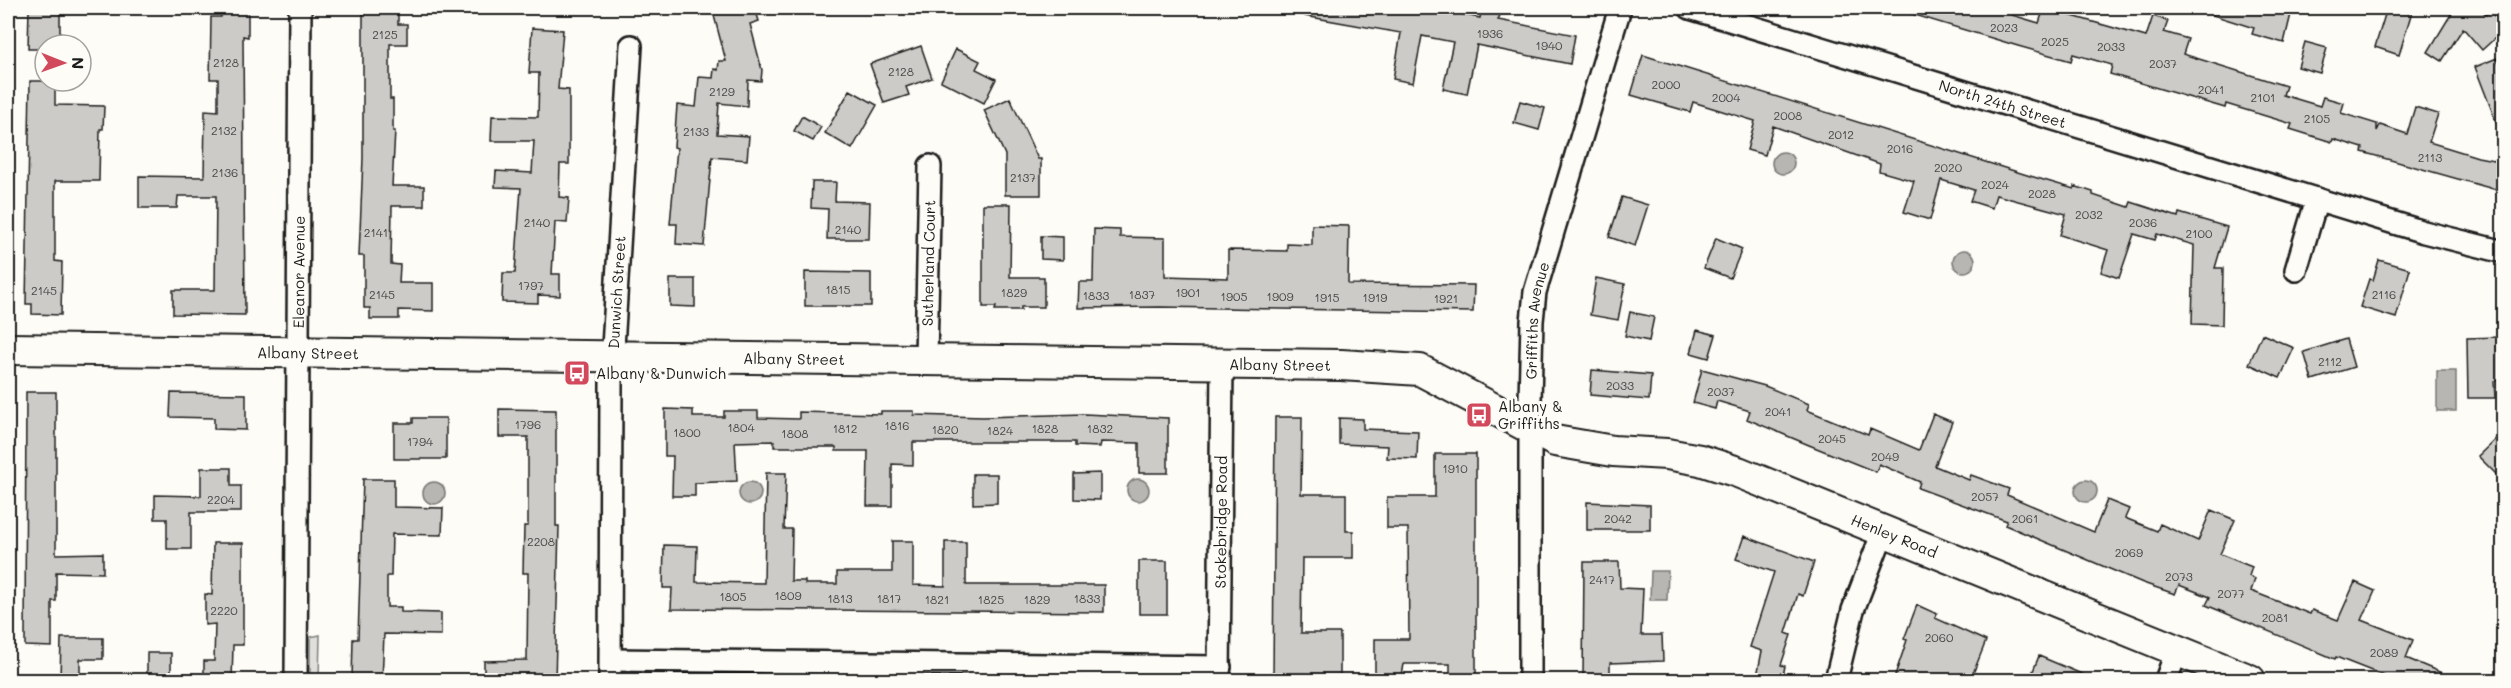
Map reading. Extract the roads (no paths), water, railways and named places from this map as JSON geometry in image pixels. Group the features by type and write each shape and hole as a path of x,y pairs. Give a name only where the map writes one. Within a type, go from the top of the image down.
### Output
{"street":[{"name":"Eleanor Avenue","path":"296,681 300,8"},
{"name":"Griffiths Avenue","path":"1530,681 1530,427 1532,321 1535,292 1620,8"},
{"name":"North 24th Street","path":"1690,8 2424,232 2504,252"},
{"name":"Dunwich Street","path":"610,670 612,356 631,46"},
{"name":"Sutherland Court","path":"926,359 930,166"},
{"path":"2296,270 2317,199"},
{"name":"Albany Street","path":"8,349 1386,365 1420,370 1530,427"},
{"name":"Stokebridge Road","path":"1219,674 1222,363"},
{"name":"Henley Road","path":"1530,427 1565,443 1700,460 1738,472 2250,681"},
{"path":"1836,681 1854,610 1883,532"},
{"path":"2166,681 2177,650"},
{"path":"610,670 1219,674"}],"place":[{"name":"Albany & Dunwich","path":"577,373"},
{"name":"Albany & Griffiths","path":"1479,415"}]}
